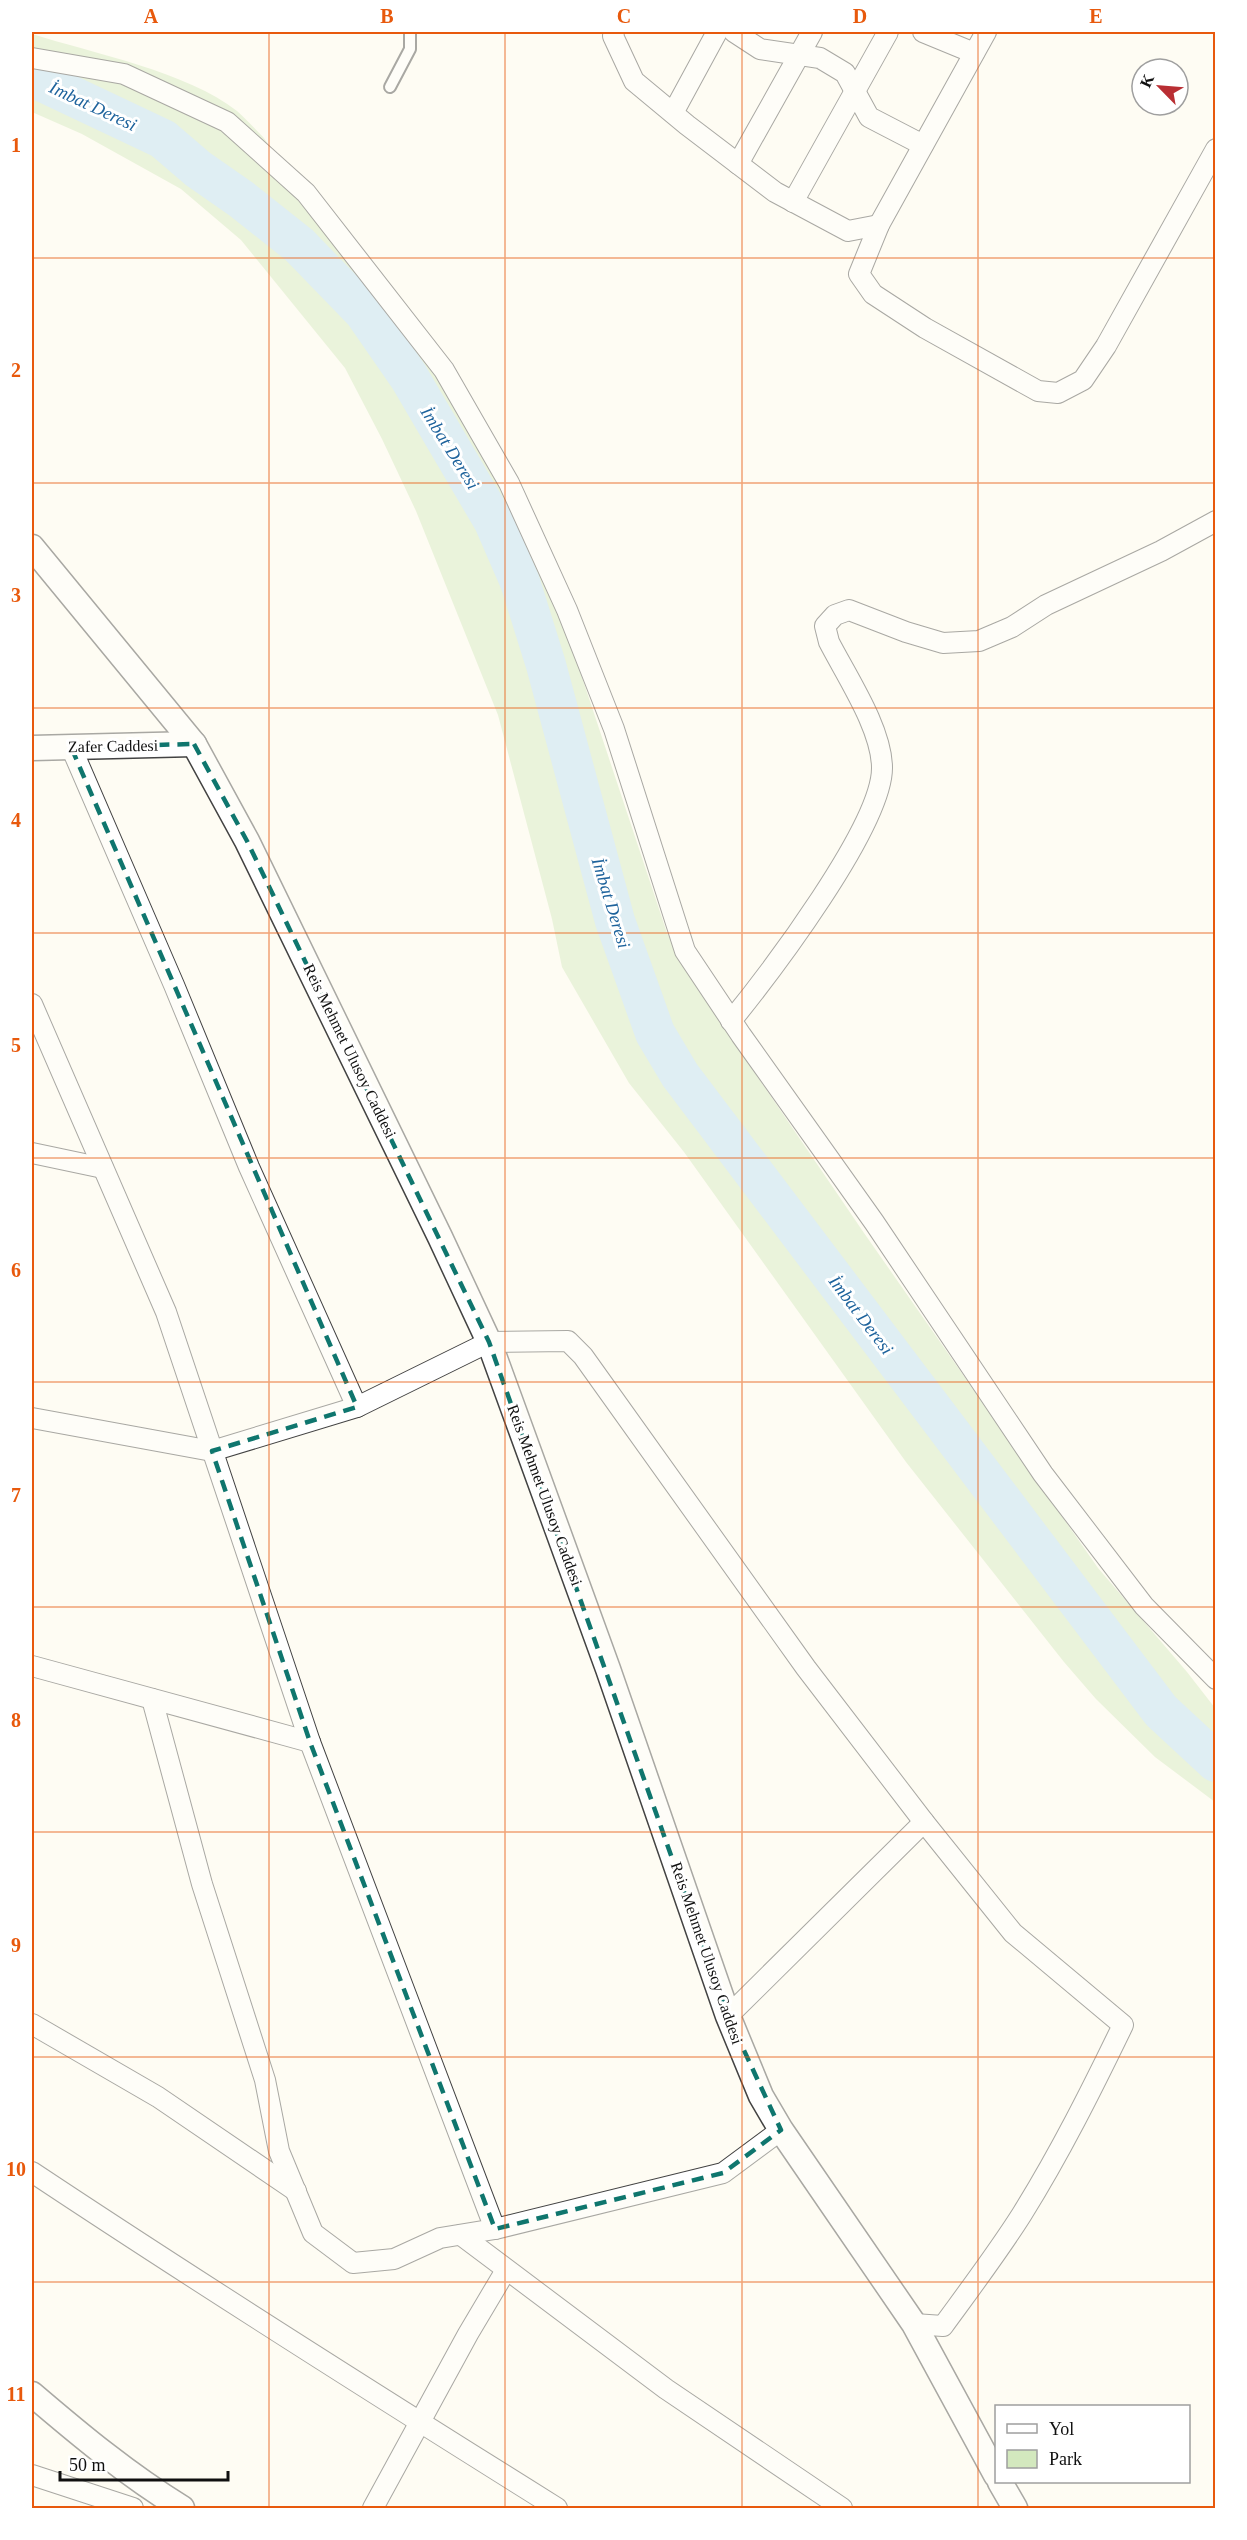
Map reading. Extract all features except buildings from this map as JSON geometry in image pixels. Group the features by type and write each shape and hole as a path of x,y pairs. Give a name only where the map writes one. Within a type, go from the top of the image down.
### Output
{"street":[{"path":"614,32 613,36 634,81 775,192 848,231 879,225"},
{"path":"672,113 717,32"},
{"path":"734,32 760,49 820,58 845,74 869,117 923,145"},
{"path":"738,164 812,32"},
{"path":"793,202 888,32"},
{"path":"923,32 974,53"},
{"path":"986,32 879,225 859,274 873,294 925,328 1038,391 1059,393 1083,380 1106,346 1215,149"},
{"path":"32,58 124,74 226,122 306,193 444,370 509,483 567,610 614,729 686,951 731,1021 874,1222 1043,1474 1144,1606 1215,1679"},
{"path":"731,1021 794,936 853,848 877,796 882,768 878,738 830,642 825,626 834,615 849,610 906,632 943,643 979,641 1012,627 1046,604 1161,551 1215,521"},
{"name":"Reis Mehmet Ulusoy Caddesi","path":"32,547 194,744 247,841 489,1342 608,1669 728,2016 761,2096 781,2130 914,2324 995,2473"},
{"name":"Zafer Caddesi","path":"32,748 194,744"},
{"path":"71,747 249,1167 357,1407"},
{"path":"32,1004 166,1312 310,1742 495,2229"},
{"path":"32,1153 103,1168"},
{"path":"32,1418 212,1451 357,1407 489,1342 568,1341 583,1356 806,1668 924,1822 1013,1933 1123,2025 1082,2109 1022,2214 975,2282 943,2326 914,2324"},
{"path":"32,1666 310,1742"},
{"path":"152,1699 202,1884 265,2080 279,2151 313,2233 353,2263 394,2259 440,2238 495,2229 723,2173 781,2130"},
{"path":"728,2016 924,1822"},
{"path":"32,2024 158,2097 296,2191"},
{"path":"32,2172 343,2375 557,2508"},
{"path":"461,2235 666,2389 842,2508"},
{"path":"373,2508 468,2334 506,2270"},
{"path":"32,2394 95,2447 149,2488 182,2508"},
{"path":"32,2475 133,2508"},
{"path":"1001,2483 1015,2508"}],"lane":[{"path":"390,87 410,49 410,32"}],"highlighted area":[{"path":"194,744 247,841 489,1342 728,2016 781,2130 723,2173 495,2229 310,1742 212,1451 357,1407 71,747"}],"green space":[{"path":"32,34 139,65 193,85 217,97 237,111 263,137 430,367 503,488 553,590 667,933 691,979 864,1233 1098,1568 1215,1708 1215,1802 1155,1757 1096,1699 1064,1662 906,1462 684,1152 629,1083 562,967 552,919 498,715 416,511 345,368 241,240 181,189 82,134 32,112"}],"waterway":[{"name":"İmbat Deresi","path":"32,77 163,139 198,169 241,199 299,245 364,312 409,377 494,522 520,582 546,665 615,921 655,1033 680,1075 1161,1711 1216,1762"}]}
